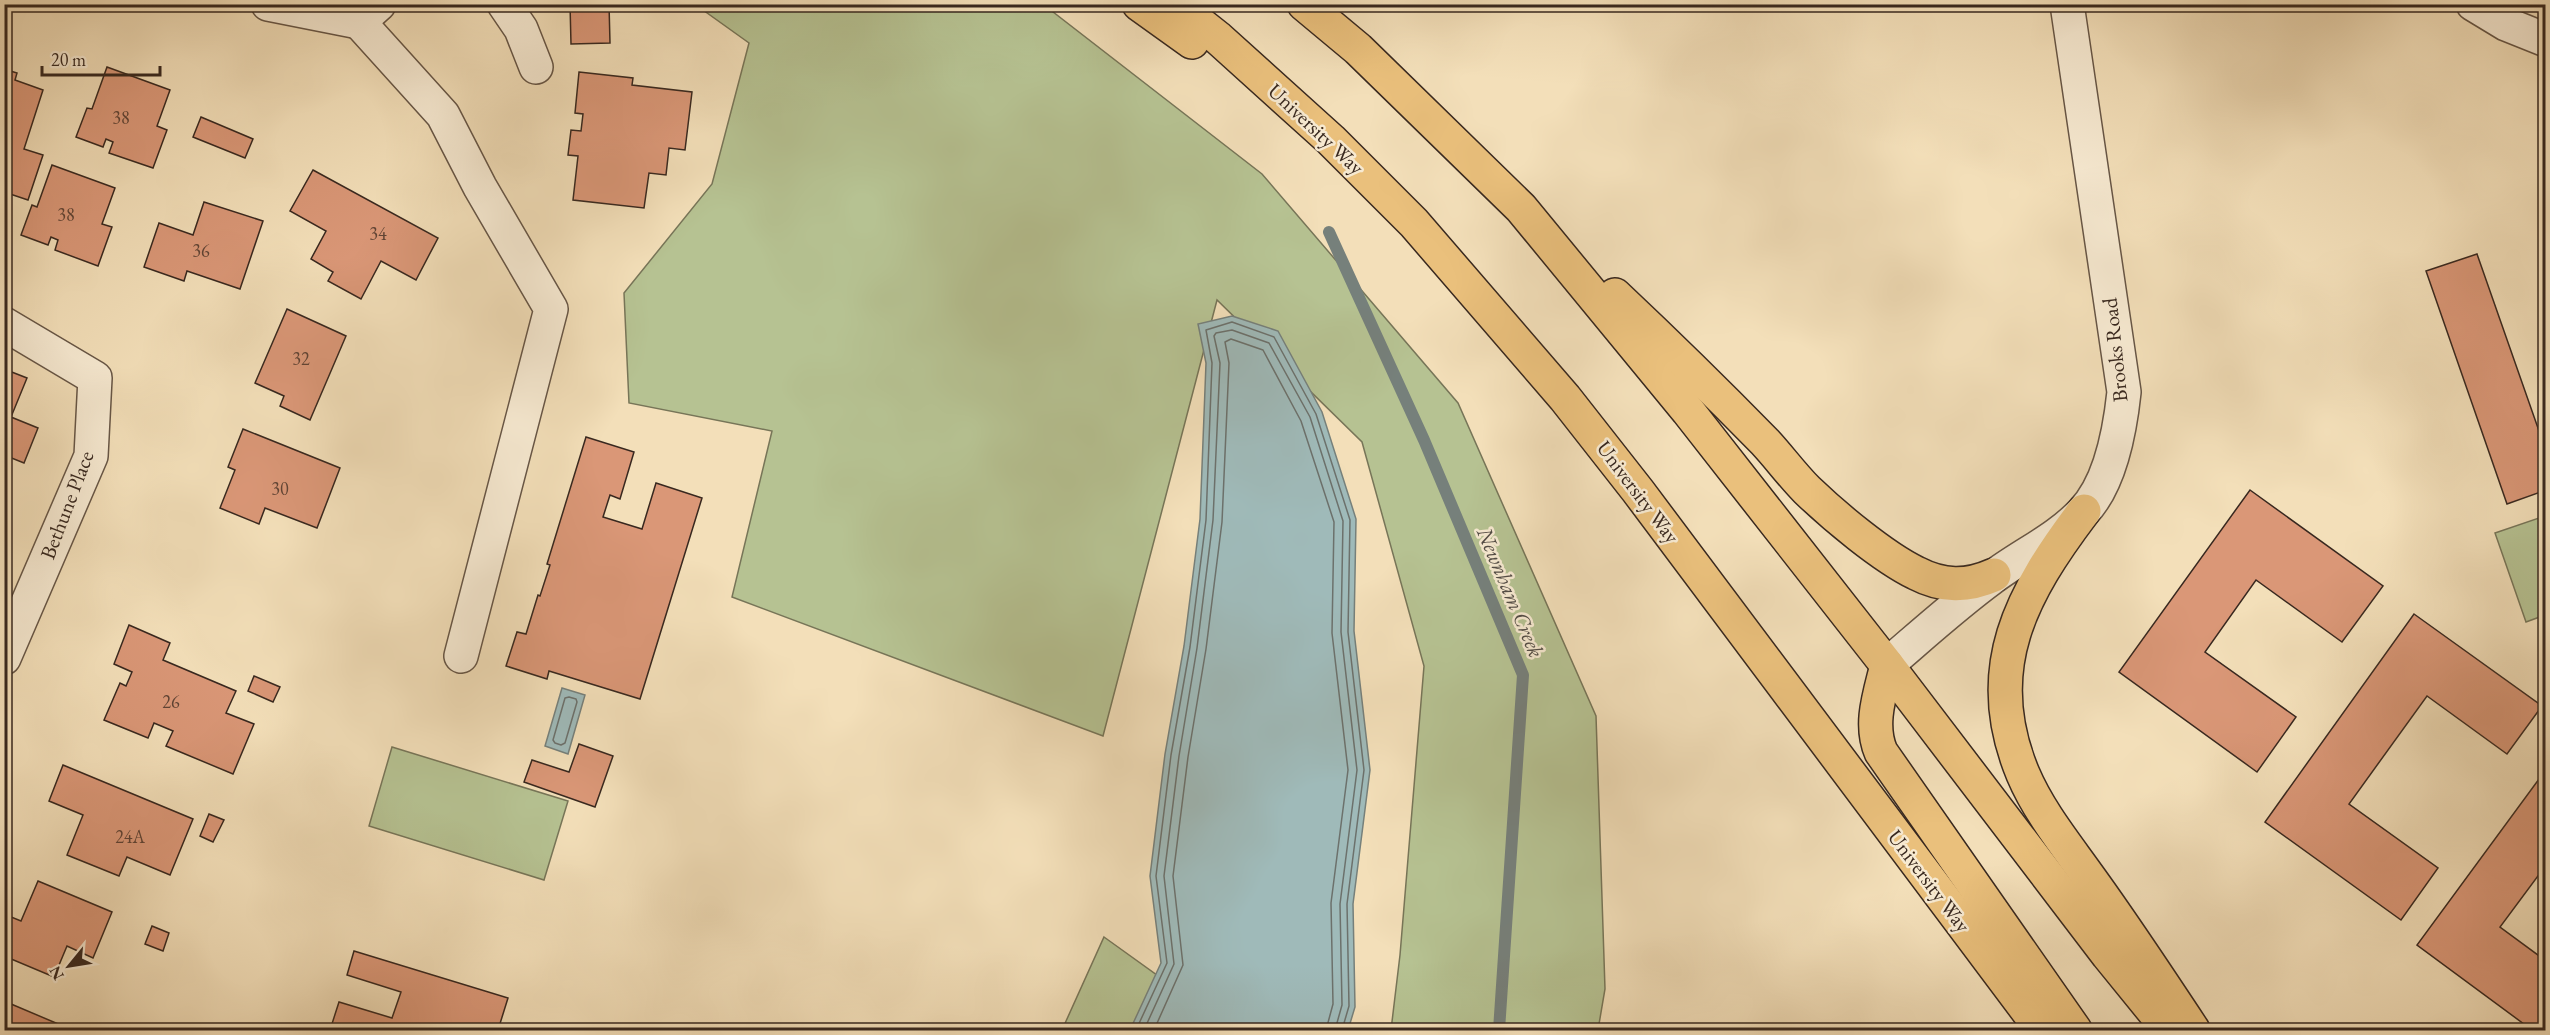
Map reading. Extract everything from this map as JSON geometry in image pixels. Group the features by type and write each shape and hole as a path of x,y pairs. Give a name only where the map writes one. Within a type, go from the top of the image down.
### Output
{"main road":[{"path":"1139,4 1331,140"},
{"name":"University Way","path":"1175,4 1218,38 1331,140 1414,223 1565,398 1638,491 2042,1030"},
{"path":"1304,4 1358,49 1521,208 1669,345 1767,444 1808,490 1891,559 1916,573 1949,584 1966,585 1994,575"},
{"path":"1521,208 1688,411 1887,665 2101,946 2169,1030"},
{"path":"2084,511 2043,567 2029,594 2012,638 2007,661 2006,712 2023,774 2045,814 2133,939 2193,1030"},
{"path":"1887,665 1875,722 1876,741 1881,752 2075,1030"}],"street":[{"path":"268,4 369,13 443,115 480,187 551,309 461,656"},
{"path":"504,4 520,28 536,67"},
{"name":"Brooks Road","path":"1887,665 1994,575 2064,529 2084,511 2103,478 2112,456 2120,426 2124,392 2067,4"},
{"path":"2473,4 2506,24 2546,40"},
{"name":"Bethune Place","path":"4,324 95,378 91,456 4,658"}],"green space":[{"path":"696,5 1044,5 1262,174 1458,403 1596,716 1605,989 1598,1030 1391,1030 1400,955 1424,666 1362,442 1217,300 1103,736 732,597 772,431 629,403 624,293 712,184 749,43"},
{"path":"2545,516 2545,615 2526,622 2495,533"},
{"path":"392,747 568,801 544,880 369,826"},
{"path":"1104,937 1179,991 1179,1030 1062,1030"}],"water":[{"path":"1232,316 1278,331 1322,412 1356,519 1354,631 1370,770 1353,904 1355,1007 1348,1030 1130,1030 1161,963 1150,876 1165,754 1184,646 1200,519 1206,363 1198,324"},
{"path":"562,688 585,695 568,754 545,746"}],"building":[{"path":"4,4 12,4 7,18 4,17"},
{"path":"570,4 609,4 610,43 571,44"},
{"path":"107,67 170,90 157,126 167,130 153,168 109,153 113,142 106,139 103,147 76,137 87,108 92,109"},
{"path":"4,69 17,73 15,80 43,90 24,149 43,155 28,200 4,192"},
{"path":"579,72 633,78 632,85 692,92 685,150 669,148 666,175 649,173 644,208 573,200 578,156 568,155 571,130 581,131 583,114 575,113"},
{"path":"201,117 253,139 245,158 193,137"},
{"path":"52,165 115,188 102,224 112,227 98,266 55,250 58,240 51,237 48,245 21,235 32,205 37,207"},
{"path":"313,170 438,238 416,280 381,261 361,299 328,281 333,272 311,259 326,231 290,211"},
{"path":"204,202 263,221 240,289 187,271 184,281 144,267 159,223 193,235"},
{"path":"2477,254 2546,451 2546,490 2507,504 2426,271"},
{"path":"287,309 346,336 310,420 280,406 284,396 255,383"},
{"path":"4,369 27,378 11,417 38,428 24,463 4,455"},
{"path":"243,429 340,468 317,528 265,508 259,524 220,508 235,470 228,467"},
{"path":"586,437 634,452 620,499 610,495 603,517 642,529 656,483 702,498 640,699 549,671 547,679 506,666 517,632 526,634 538,595 540,596 550,565 547,564"},
{"path":"2250,490 2383,586 2342,642 2256,580 2205,652 2296,717 2257,772 2119,672"},
{"path":"2414,614 2542,706 2507,754 2427,696 2349,804 2438,868 2401,920 2265,822"},
{"path":"129,625 170,643 163,660 236,691 226,713 254,724 233,774 166,746 173,731 154,723 148,738 104,720 120,683 126,686 132,672 114,664"},
{"path":"254,676 280,687 273,702 248,691"},
{"path":"579,744 613,756 595,807 524,782 532,760 569,772"},
{"path":"63,765 193,819 170,875 127,857 119,876 67,855 83,815 49,801"},
{"path":"2542,775 2546,777 2546,865 2500,927 2546,961 2546,1030 2532,1030 2417,945"},
{"path":"209,814 224,820 213,842 200,836"},
{"path":"38,881 112,912 93,958 67,946 54,977 4,956 4,914 21,921"},
{"path":"152,926 169,933 163,951 145,944"},
{"path":"354,951 508,998 498,1030 330,1030 339,1002 392,1018 401,992 347,975"},
{"path":"4,1001 63,1026 62,1030 4,1030"}],"waterway":[{"name":"Newnham Creek","path":"1329,232 1424,440 1523,675 1499,1030"}]}
